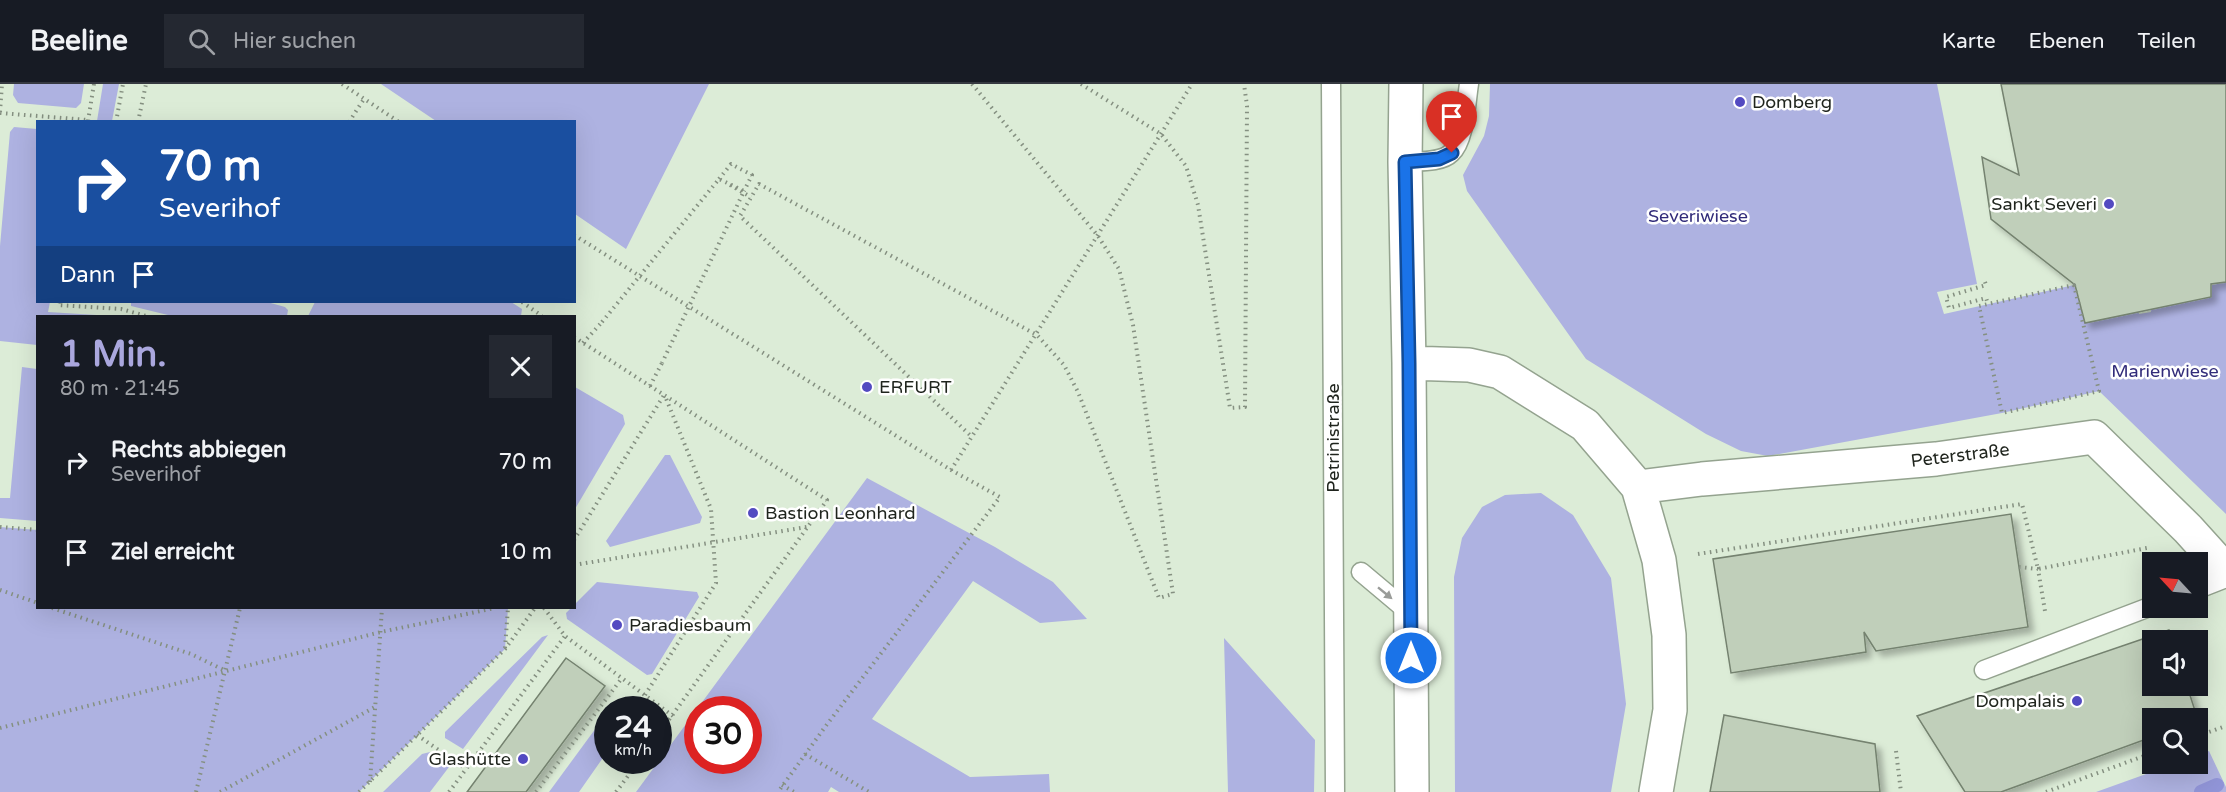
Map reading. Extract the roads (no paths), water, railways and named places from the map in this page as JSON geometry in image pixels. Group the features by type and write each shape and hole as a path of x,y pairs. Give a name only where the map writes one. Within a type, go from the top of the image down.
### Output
{"street":[{"path":"1406,84 1412,792"},
{"path":"1409,363 1470,365 1500,372 1585,425 1638,487 1659,560 1669,635 1670,710 1656,792"},
{"name":"Peterstraße","path":"1638,487 1702,479 1936,459 2094,437 2188,529 2226,571"}],"lane":[{"name":"Petrinistraße","path":"1331,84 1335,792"},
{"path":"1405,162 1439,159 1452,153 1461,136 1469,84"},
{"path":"1361,573 1411,614"},
{"path":"2208,585 2226,578"},
{"path":"1984,670 2142,610"}],"waterway":[{"path":"2201,792 2217,785"}],"place":[{"name":"Domberg","path":"1740,102"},
{"name":"Sankt Severi","path":"2109,204"},
{"name":"ERFURT","path":"867,387"},
{"name":"Bastion Leonhard","path":"753,513"},
{"name":"Paradiesbaum","path":"617,625"},
{"name":"Dompalais","path":"2077,701"},
{"name":"Glashütte","path":"523,759"}],"park label":[{"name":"Severiwiese","path":"1698,216"},
{"name":"Marienwiese","path":"2165,371"}]}
